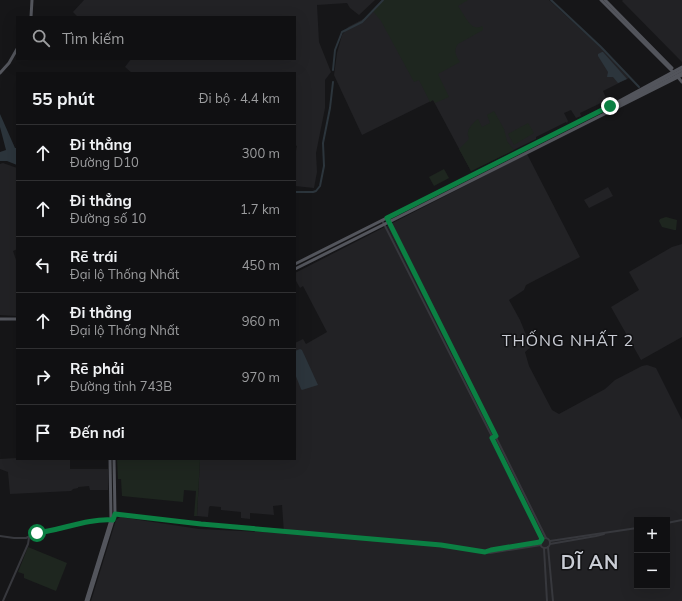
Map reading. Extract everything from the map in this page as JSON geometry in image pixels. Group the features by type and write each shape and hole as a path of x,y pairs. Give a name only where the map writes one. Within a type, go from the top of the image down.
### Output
{"main road":[{"path":"31,16 32,0"},
{"path":"601,0 674,71 681,74"},
{"path":"604,0 611,9"},
{"path":"0,73 9,63 16,51"},
{"path":"674,71 681,74"},
{"path":"612,107 674,71"},
{"path":"681,74 682,82"},
{"path":"296,263 681,74"},
{"path":"296,268 612,107 681,74"},
{"path":"0,319 16,319"},
{"path":"110,460 113,514"},
{"path":"87,601 112,520 114,460"}],"street":[{"path":"387,218 546,538 550,541 634,528"},
{"path":"382,220 542,539"},
{"path":"432,318 436,317"},
{"path":"492,438 496,436"},
{"path":"113,514 201,524 434,545 490,553 541,545"},
{"path":"0,536 14,538 29,537 37,533 90,522 112,520"},
{"path":"670,522 682,520"},
{"path":"544,548 549,545 607,533"},
{"path":"3,601 28,544 29,537"},
{"path":"485,552 540,542 542,539 546,538"},
{"path":"550,541 553,601"},
{"path":"540,542 544,548 548,601"},
{"path":"546,584 552,585"}],"shaded area":[{"path":"84,0 375,0 359,15 350,8 347,3 317,5 319,42 331,72 325,80 325,108 316,153 317,172 314,188 296,186 296,72 131,72 125,67 130,60 296,60 296,16 77,16 73,12"},
{"path":"384,0 549,0 601,48 629,78 603,91 607,100 580,113 581,116 576,118 571,110 564,113 568,121 567,123 566,122 536,137 536,139 471,171 433,100 362,135 334,75 337,53 342,35 348,27 369,16"},
{"path":"384,0 468,0 458,6 470,24 476,27 482,26 483,30 458,44 455,51 460,62 438,74 449,97 435,103 433,100 430,102 419,80 414,82 381,21 373,11"},
{"path":"682,0 682,62 622,1"},
{"path":"602,52 627,79 618,83 613,77 607,77 608,72 598,56 598,54"},
{"path":"494,111 504,129 507,141 514,150 471,171 459,149 469,139 468,130 470,127 478,119 482,127 490,123 487,115"},
{"path":"0,114 16,148 16,165 7,161 0,161 0,152 6,150 0,127"},
{"path":"528,123 534,133 514,145 508,134"},
{"path":"527,154 580,257 526,285 524,290 509,300 520,320 531,347 525,352 529,366 552,410 559,414 605,389 615,380 642,366 647,365 656,368 682,420 682,601 91,601 116,520 120,517 199,529 284,533 282,505 273,506 274,515 250,513 250,519 241,518 241,512 221,510 221,507 210,506 208,517 197,516 200,460 296,460 296,342 303,339 306,344 327,332 303,286 300,288 296,281 296,272"},
{"path":"3,163 16,168 16,250 13,251 16,260 16,316 0,315 0,164"},
{"path":"444,169 449,178 434,186 429,177"},
{"path":"608,187 613,196 589,208 584,200"},
{"path":"666,217 677,220 676,230 662,227 659,221 660,219"},
{"path":"682,244 682,337 641,360 611,307 639,290 629,272 672,247"},
{"path":"302,350 318,385 302,390 301,389 296,376 296,351"},
{"path":"0,459 70,460 70,469 108,469 108,490 90,490 89,486 78,487 71,491 10,494 8,472 0,469"},
{"path":"117,460 200,460 197,516 194,516 196,491 184,490 183,502 122,496 121,479 118,479"},
{"path":"28,547 67,563 56,591 24,578 24,574 18,572"}],"waterway":[{"path":"333,70 335,50 342,32 362,22 383,0"},
{"path":"551,0 601,47 639,87"},
{"path":"296,192 313,192 320,186 324,166 323,143 330,108 333,82"}],"district":[{"name":"THỐNG NHẤT 2","path":"568,340"},
{"name":"DĨ AN","path":"590,562"}],"route":[{"path":"37,533 90,522 113,520 115,514 201,524 441,545 485,552 540,542 542,539 492,438 496,436 387,218 610,106"}]}
